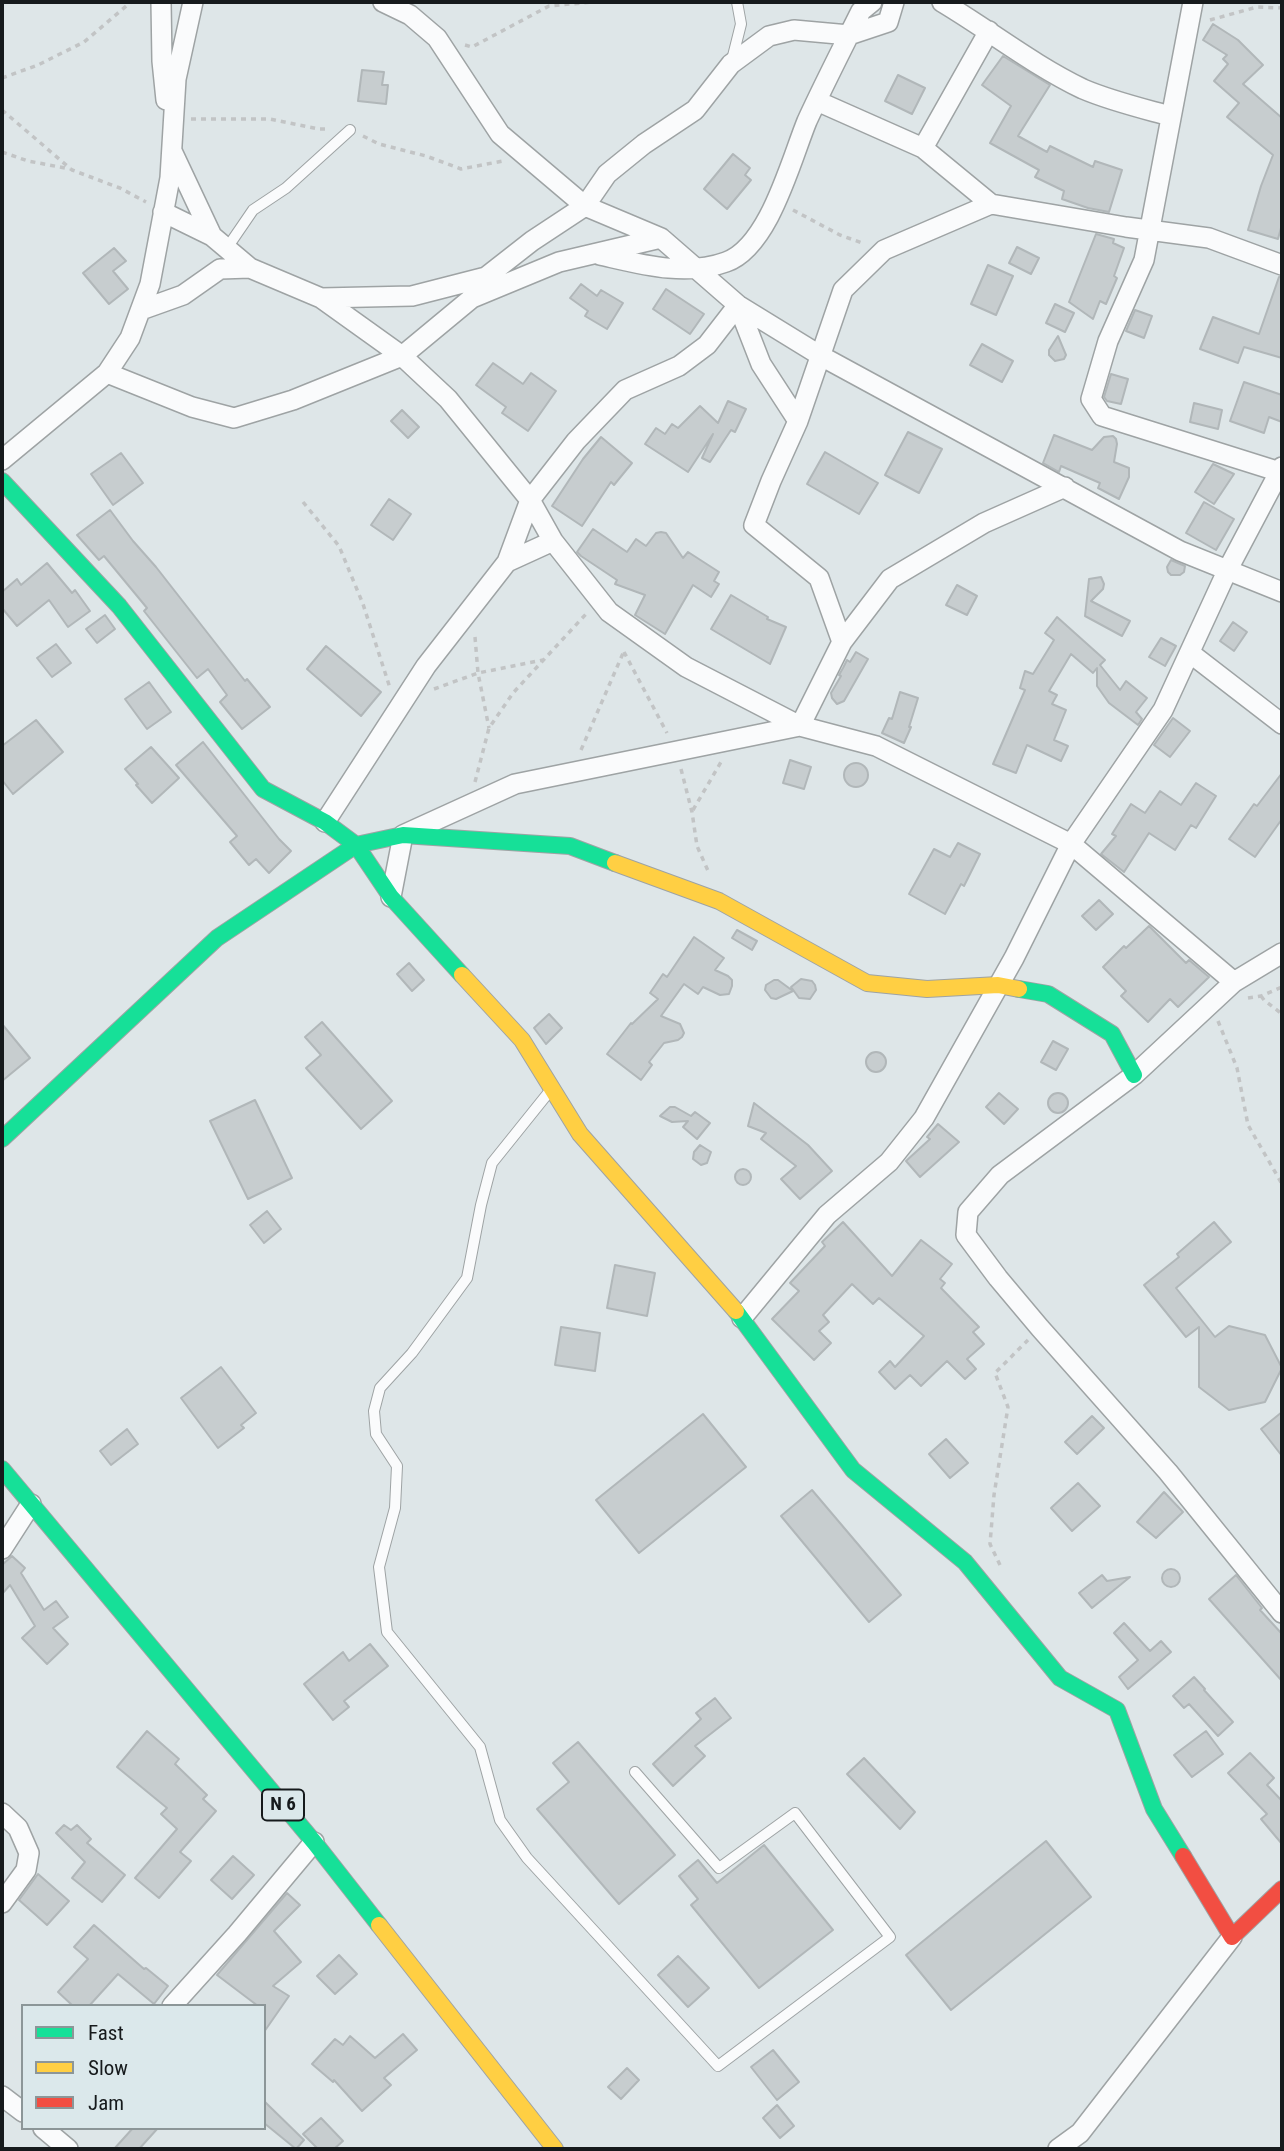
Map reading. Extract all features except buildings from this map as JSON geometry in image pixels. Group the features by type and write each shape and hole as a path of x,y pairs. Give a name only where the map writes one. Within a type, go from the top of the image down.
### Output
{"street":[{"path":"161,2 162,61 172,149 219,242"},
{"path":"2,460 107,373 130,338 150,284 170,178 176,79 193,2"},
{"path":"383,2 410,15 437,38 500,134 585,206 661,238 738,305 821,356 1180,551 1282,593"},
{"path":"595,254 653,267 695,268 728,262 749,247 777,201 807,122 861,10 872,2"},
{"path":"321,299 412,296 486,278 532,241 585,206 607,174 644,144 695,110 731,64 769,36 794,30 849,35 888,22 894,2"},
{"path":"942,2 1082,88 1108,99 1170,116"},
{"path":"742,1318 827,1215 889,1162 924,1118 999,985 1071,844 1163,710 1228,569 1281,470 1102,416 1091,399 1108,341 1144,260 1190,6"},
{"path":"923,148 989,31"},
{"path":"817,101 923,148 991,204 1209,238 1282,265"},
{"path":"842,642 819,578 754,525 798,421 843,290 884,250 991,204"},
{"path":"163,212 219,242 250,268 321,299 402,356 448,399 530,500 554,541 609,612 633,630 686,667 800,726 876,746 1071,844 1234,982"},
{"path":"107,373 192,407 234,418 293,400 402,356 472,298 559,262 661,238"},
{"path":"141,310 183,295 220,269 250,268"},
{"path":"738,305 761,364 798,421"},
{"path":"325,821 426,666 507,562 530,500 576,441 625,390 679,366 707,345 738,305"},
{"path":"2,481 119,606 263,789 325,821 356,845 391,897 522,1040 580,1134 742,1318 853,1470 965,1562 1060,1678 1117,1710 1154,1810 1232,1937"},
{"path":"800,726 842,642 890,579 984,523 1065,487"},
{"path":"507,562 554,541"},
{"path":"1190,653 1282,724"},
{"path":"2,1139 218,938 356,845 403,835 515,784 800,726"},
{"path":"391,897 403,835"},
{"path":"403,835 570,846 719,901 867,983 928,989 999,985 1048,994 1112,1034 1134,1075"},
{"path":"1282,953 1234,982 1134,1075 1000,1175 968,1212 966,1235 998,1278 1168,1472 1282,1613"},
{"name":"N 6","path":"2,1469 314,1842 555,2149"},
{"path":"2,1549 31,1504"},
{"path":"2,1814 18,1828 29,1853 26,1870 2,1903"},
{"path":"174,2004 314,1842"},
{"path":"1058,2149 1080,2133 1232,1937 1282,1889"},
{"path":"2,2096 21,2110"}],"lane":[{"path":"731,64 741,24 737,2"},
{"path":"219,242 253,210 286,188 351,130"},
{"path":"552,1088 492,1163 467,1278 412,1353 380,1388 374,1411 376,1434 397,1466 395,1508 379,1567 387,1632 480,1747 500,1820 527,1858 718,2066 890,1937 795,1813 719,1868 635,1772"}],"path":[{"path":"2,78 38,65 84,41 131,2"},
{"path":"437,38 472,47 549,6 592,2"},
{"path":"1190,6 1211,20 1256,7 1282,8"},
{"path":"2,110 72,170"},
{"path":"2,152 28,162 72,170 120,188 163,212"},
{"path":"777,201 840,235 884,250"},
{"path":"303,502 339,546 363,604 397,711"},
{"path":"469,805 489,728 513,694 599,599"},
{"path":"472,607 478,673 489,728"},
{"path":"571,772 633,630"},
{"path":"624,652 676,750 692,812 697,846 719,901"},
{"path":"430,690 478,673 543,660"},
{"path":"692,812 713,773 738,738"},
{"path":"1282,987 1261,996 1210,1003 1237,1068 1248,1125 1282,1184"},
{"path":"1261,996 1282,1014"},
{"path":"1003,1576 990,1544 994,1495 1008,1407 995,1373 1040,1328"}],"traffic: fast":[{"path":"2,481 119,606 263,789 325,822 356,845 391,897 462,975"},
{"path":"2,1139 217,938 356,845 403,835 570,846 615,863"},
{"path":"1019,989 1048,994 1112,1034 1134,1075"},
{"path":"736,1311 853,1470 965,1562 1060,1678 1117,1710 1154,1809 1183,1856"},
{"path":"2,1469 314,1842 379,1925"}],"traffic: slow":[{"path":"615,863 719,901 867,983 927,989 998,985 1019,989"},
{"path":"462,975 522,1040 580,1134 736,1311"},
{"path":"379,1925 555,2149"}],"traffic: jam":[{"path":"1183,1856 1232,1937 1282,1889"}]}
